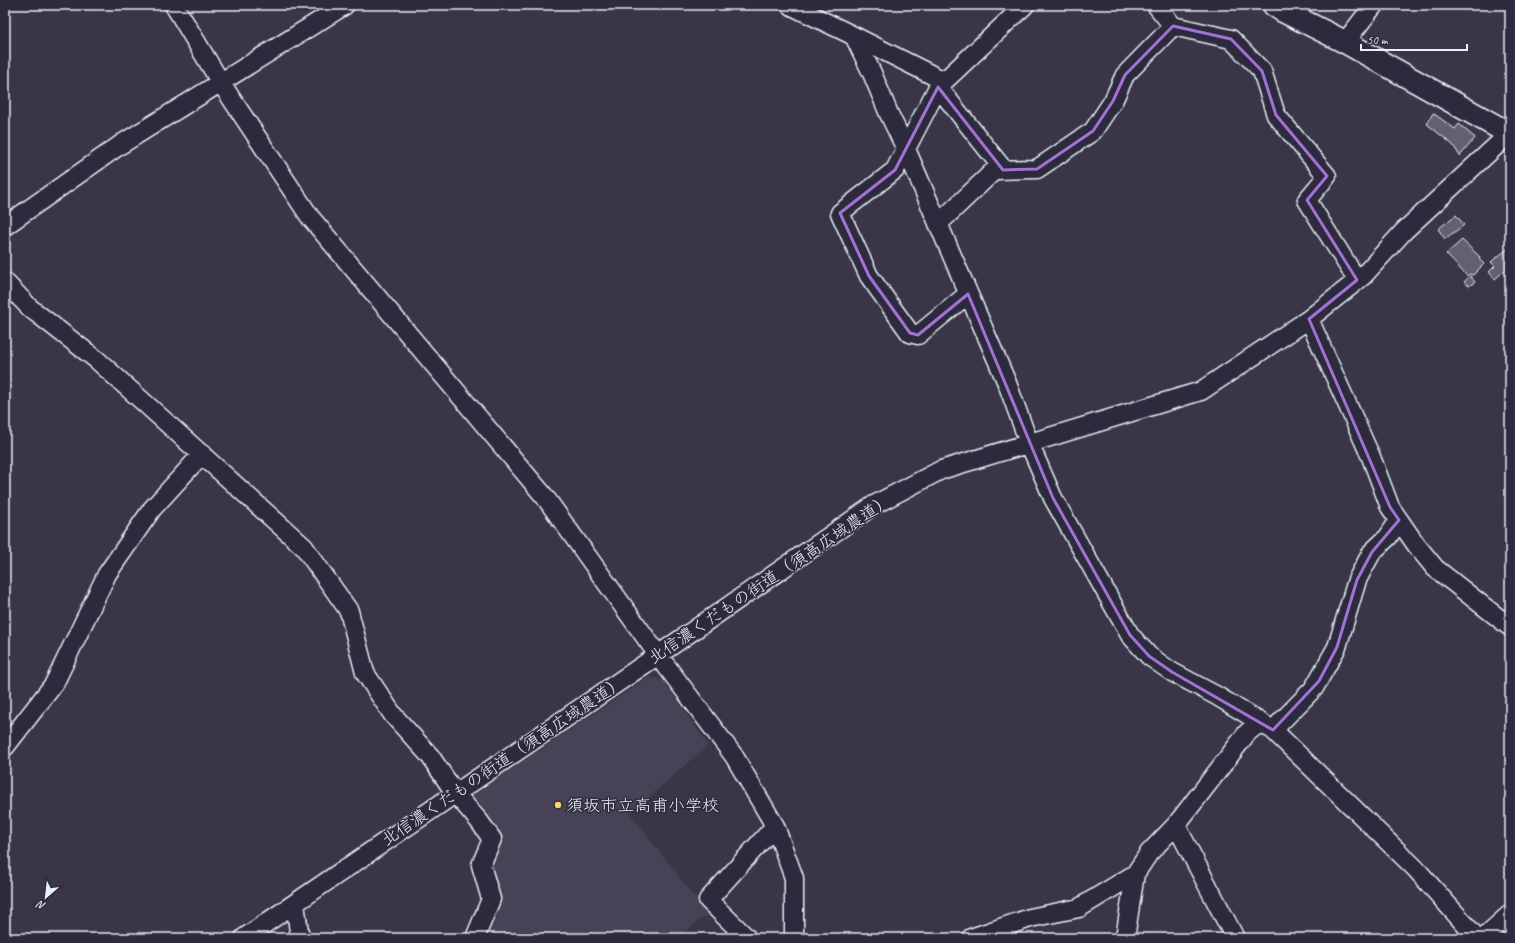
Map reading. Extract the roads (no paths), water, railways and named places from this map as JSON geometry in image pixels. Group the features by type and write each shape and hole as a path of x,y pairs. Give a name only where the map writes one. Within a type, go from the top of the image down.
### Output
{"main road":[{"path":"1274,5 1283,12 1346,42 1510,134"}],"street":[{"path":"174,5 221,83 310,217 545,498 658,655 734,756 775,826 794,878 794,938"},
{"path":"5,226 120,145 345,5"},
{"path":"790,5 854,36 941,84 1000,166 938,224"},
{"path":"968,294 918,334 910,333 869,276 840,213 895,170 941,84 1024,5"},
{"path":"1156,5 1173,26 1230,39 1262,70 1276,115 1327,176 1307,200 1357,280"},
{"path":"1346,42 1374,5"},
{"path":"995,170 1037,169 1093,131 1113,101 1125,75 1173,26"},
{"path":"854,36 906,149 1007,383 1029,444 1053,498 1130,635 1149,656 1172,672 1217,696 1266,726 1416,869 1477,938"},
{"name":"北信濃くだもの街道（須高広域農道）","path":"244,938 658,655 874,505 941,470 1201,390 1309,319 1363,276 1404,231 1510,134"},
{"path":"5,282 30,308 97,360 304,547 349,611 365,673 393,715 430,756 455,793 492,839 481,866 490,899 475,938"},
{"path":"1309,319 1371,457 1390,507 1417,546 1435,568 1510,628"},
{"path":"5,747 54,684 107,574 152,509 202,454"},
{"path":"1125,938 1135,874 1149,853 1176,825 1247,733 1266,726 1314,688 1337,647 1357,580 1372,552 1388,537 1400,520"},
{"path":"1176,825 1235,938"},
{"path":"746,938 708,900 775,826"},
{"path":"971,938 1030,918 1079,908 1135,874"},
{"path":"295,904 300,938"},
{"path":"1483,938 1510,914"}],"place":[{"name":"須坂市立高甫小学校","path":"558,805"}]}
